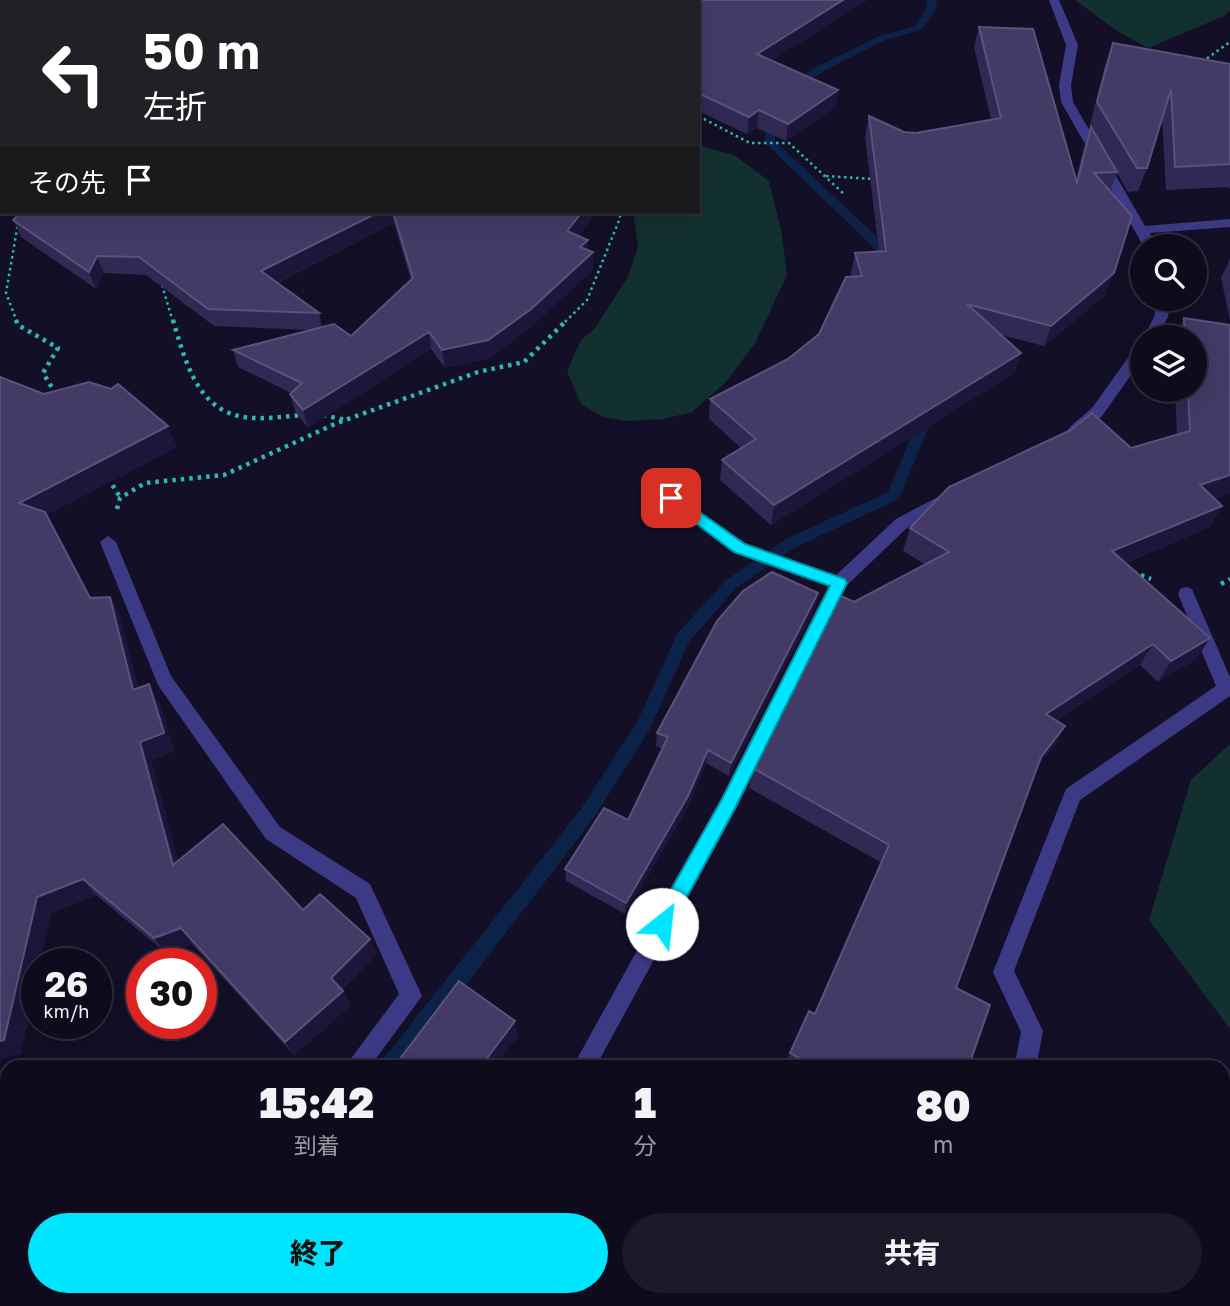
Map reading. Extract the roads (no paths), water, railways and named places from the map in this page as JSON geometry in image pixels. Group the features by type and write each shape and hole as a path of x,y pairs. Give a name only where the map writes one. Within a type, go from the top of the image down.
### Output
{"street":[{"path":"1054,0 1072,45 1065,85 1067,102 1145,234"},
{"path":"1143,230 1230,223"},
{"path":"1065,439 1097,412 1130,365"},
{"path":"587,1060 728,805 839,583 902,523 970,486"},
{"path":"671,498 740,548 839,583"},
{"path":"108,542 164,680 273,833 363,891 411,996 361,1060"},
{"path":"1027,1060 1032,1031 1003,972 1073,795 1226,689 1186,594"}],"waterway":[{"path":"792,88 818,70 882,38 918,28 931,10 932,0"},
{"path":"771,114 770,142 892,258"},
{"path":"393,1060 587,814 644,724 683,638 730,585 791,543 894,495 927,414"}]}
